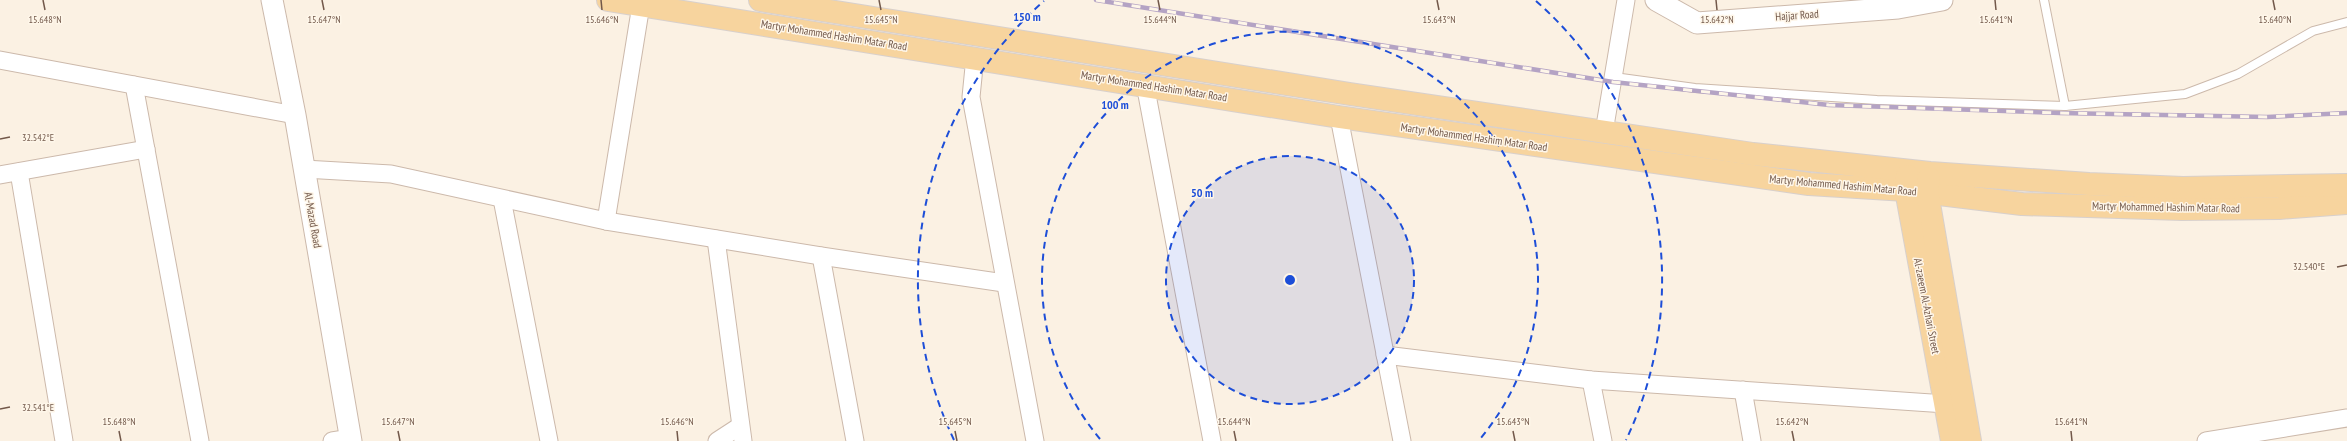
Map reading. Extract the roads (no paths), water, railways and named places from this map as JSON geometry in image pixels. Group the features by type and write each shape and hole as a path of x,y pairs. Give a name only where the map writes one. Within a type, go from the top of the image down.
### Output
{"main road":[{"name":"Martyr Mohammed Hashim Matar Road","path":"608,0 1145,84 1338,117 1809,184 1918,181 2183,188 2347,185"},
{"name":"Martyr Mohammed Hashim Matar Road","path":"760,0 1753,154 1918,181 2022,204 2182,209 2279,208 2347,203"},
{"name":"Al-zaeem Al-Azhari Street","path":"1918,181 1952,441"},
{"name":"Al-zaeem Al-Azhari Street","path":"1918,181 1970,441"}],"street":[{"name":"Al-Mazad Road","path":"272,0 295,115 304,169 345,440"},
{"path":"1604,132 1626,0"},
{"name":"Hajjar Road","path":"1657,0 1697,22 1898,8 1942,0"},
{"path":"606,220 641,5"},
{"path":"975,58 971,96 1004,283 1035,441"},
{"path":"0,60 295,115"},
{"path":"1145,84 1212,441"},
{"path":"134,85 200,441"},
{"path":"1338,117 1402,441"},
{"path":"0,175 146,150"},
{"path":"304,169 391,174 502,199 606,220 821,256 1004,283"},
{"path":"19,172 64,441"},
{"path":"502,199 548,441"},
{"path":"716,239 742,433 717,441"},
{"path":"821,256 854,441"},
{"path":"1385,355 1591,380 1946,404"},
{"path":"1591,380 1603,441"},
{"path":"1743,390 1752,441"},
{"path":"2206,441 2347,418"}],"lane":[{"path":"2044,0 2065,106"},
{"path":"1614,77 1695,88 1869,99 2065,106 2185,94 2238,74 2313,31 2347,22"}],"railway":[{"path":"1096,0 1613,82 1829,105 2060,113 2267,117 2347,113"}]}
